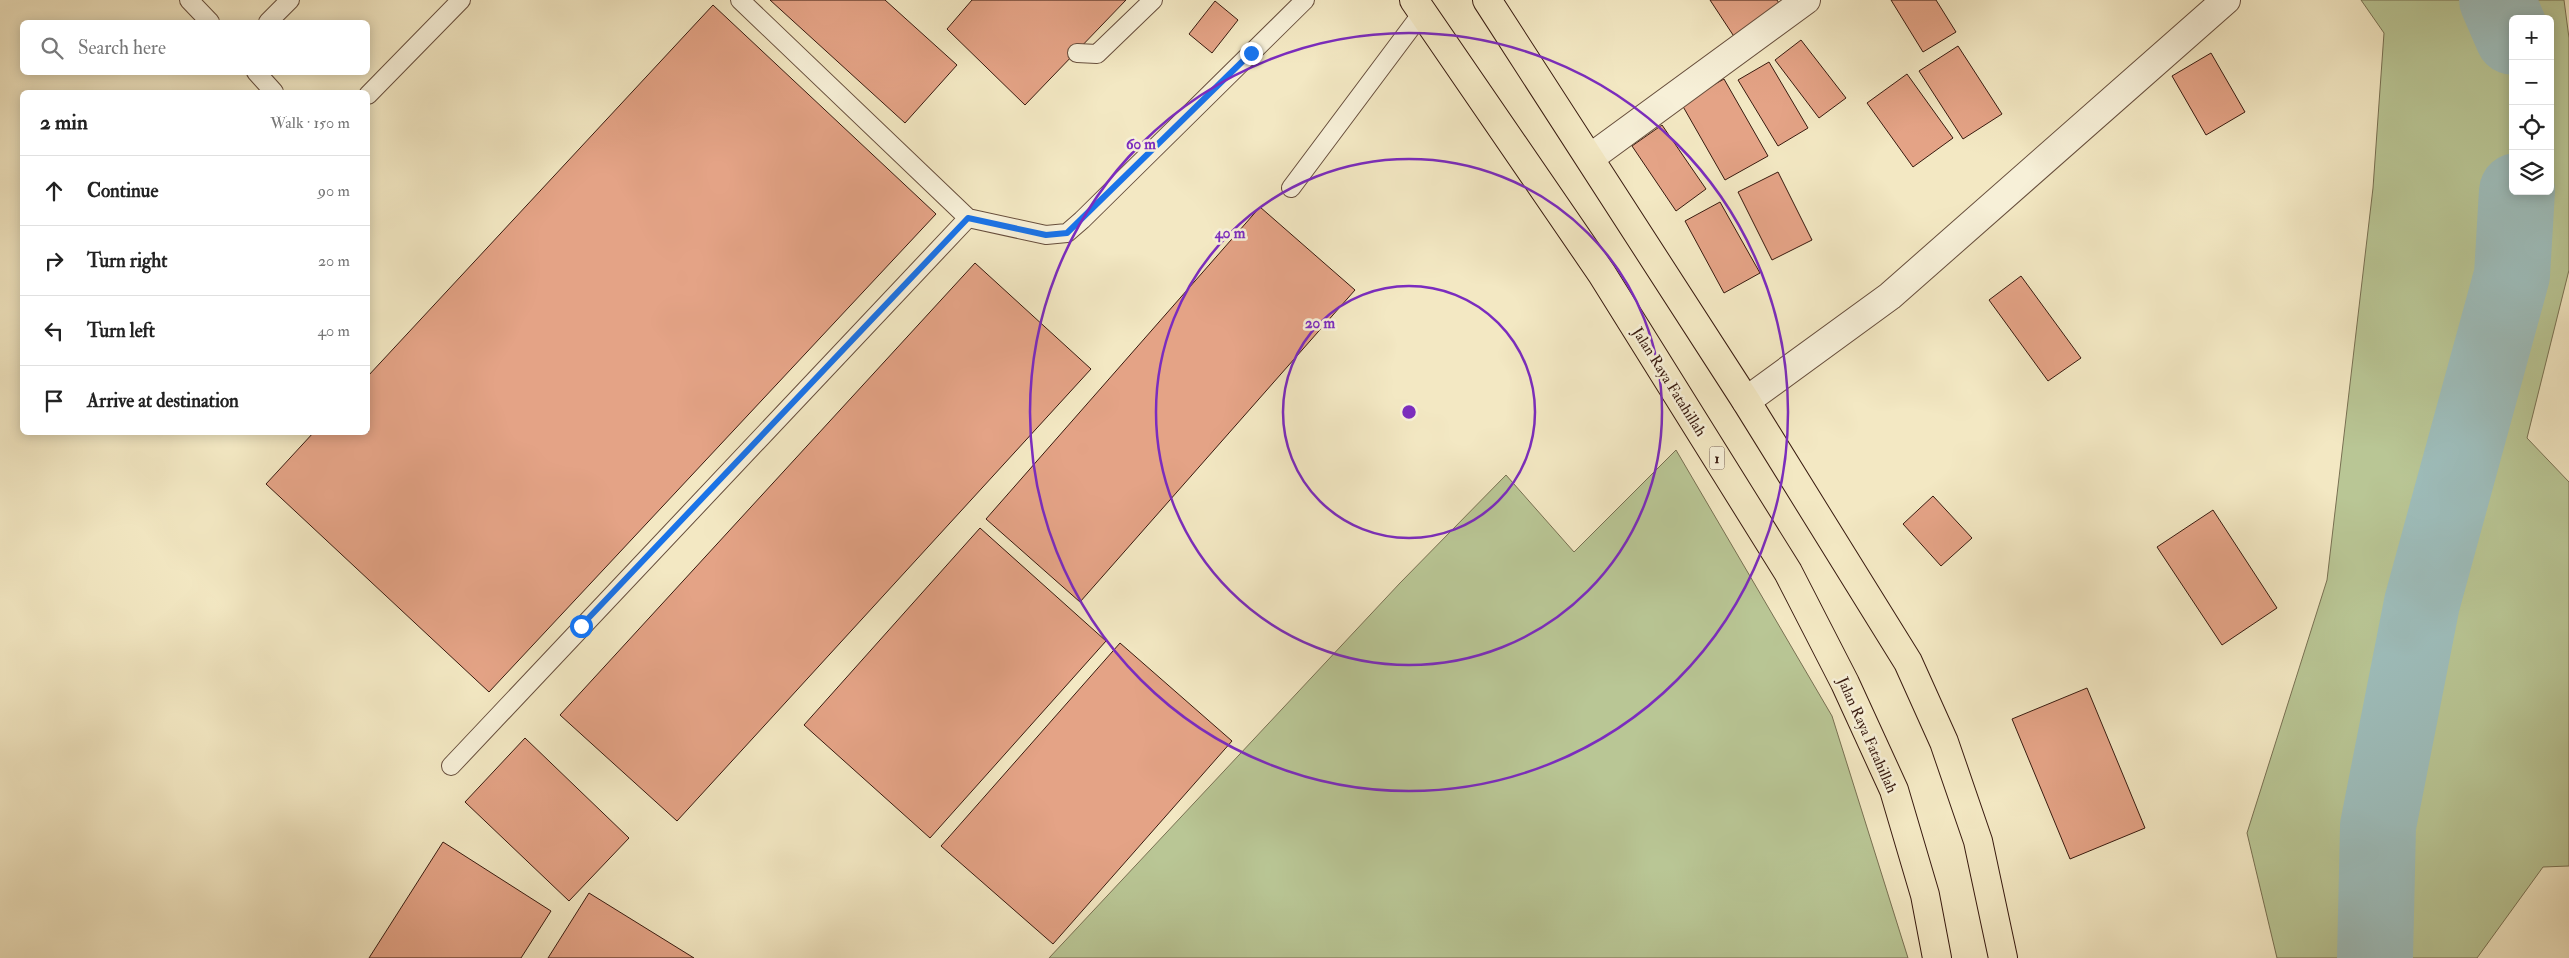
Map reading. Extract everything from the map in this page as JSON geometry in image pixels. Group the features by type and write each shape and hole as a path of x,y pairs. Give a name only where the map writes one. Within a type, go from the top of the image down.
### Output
{"highway":[{"path":"1487,0 1746,401 1908,662 1944,742 1978,841 2004,958"},
{"name":"Jalan Raya Fatahillah","path":"1418,7 1602,274 1788,572 1845,683 1894,790 1925,895 1937,958"}],"street":[{"path":"1590,158 1806,0"},
{"path":"1746,401 1890,296 2226,0"}],"lane":[{"path":"189,0 208,20"},
{"path":"270,20 290,0"},
{"path":"370,92 461,0"},
{"path":"740,0 968,218 1046,235 1067,233 1305,0"},
{"path":"1077,53 1097,54 1153,0"},
{"path":"1290,188 1418,7"},
{"path":"259,75 272,90"},
{"path":"451,766 968,218"}],"green space":[{"path":"2361,0 2564,0 2569,38 2569,270 2527,438 2569,482 2569,866 2543,867 2477,958 2277,958 2247,833 2327,580 2373,188 2384,33"},
{"path":"1676,450 1832,716 1908,958 1049,958 1400,583 1506,475 1574,552"}],"building":[{"path":"770,0 885,0 957,65 905,123"},
{"path":"972,0 1126,0 1025,105 947,29"},
{"path":"1710,0 1777,0 1784,11 1737,41"},
{"path":"1891,0 1936,0 1956,32 1923,52"},
{"path":"1215,1 1238,20 1212,53 1189,34"},
{"path":"713,5 936,214 489,692 266,484 311,435 370,435 370,374"},
{"path":"1801,40 1846,98 1819,118 1775,60"},
{"path":"1958,46 2002,114 1963,139 1919,71"},
{"path":"2211,53 2245,112 2206,135 2172,76"},
{"path":"1769,62 1808,128 1778,146 1738,80"},
{"path":"1907,74 1953,138 1913,167 1867,103"},
{"path":"1724,79 1768,156 1725,180 1681,103"},
{"path":"1662,125 1706,189 1676,211 1632,146"},
{"path":"1778,172 1812,240 1772,260 1738,192"},
{"path":"1720,202 1760,273 1724,293 1685,221"},
{"path":"1260,207 1355,290 1080,602 986,519"},
{"path":"975,263 1091,369 677,821 560,715"},
{"path":"2021,276 2081,358 2048,381 1989,300"},
{"path":"1933,496 1972,538 1941,566 1903,524"},
{"path":"2213,510 2277,608 2222,645 2157,547"},
{"path":"980,528 1106,641 930,838 804,725"},
{"path":"1120,643 1232,741 1053,944 941,846"},
{"path":"2087,688 2145,828 2070,859 2012,719"},
{"path":"525,738 629,838 569,901 465,802"},
{"path":"443,842 551,911 521,958 369,958"},
{"path":"589,893 694,958 548,958"}],"waterway":[{"path":"2497,0 2509,28"},
{"path":"2375,958 2378,826 2422,603 2512,275 2517,195"}],"route":[{"path":"581,626 968,218 1046,235 1067,233 1251,53"}]}
